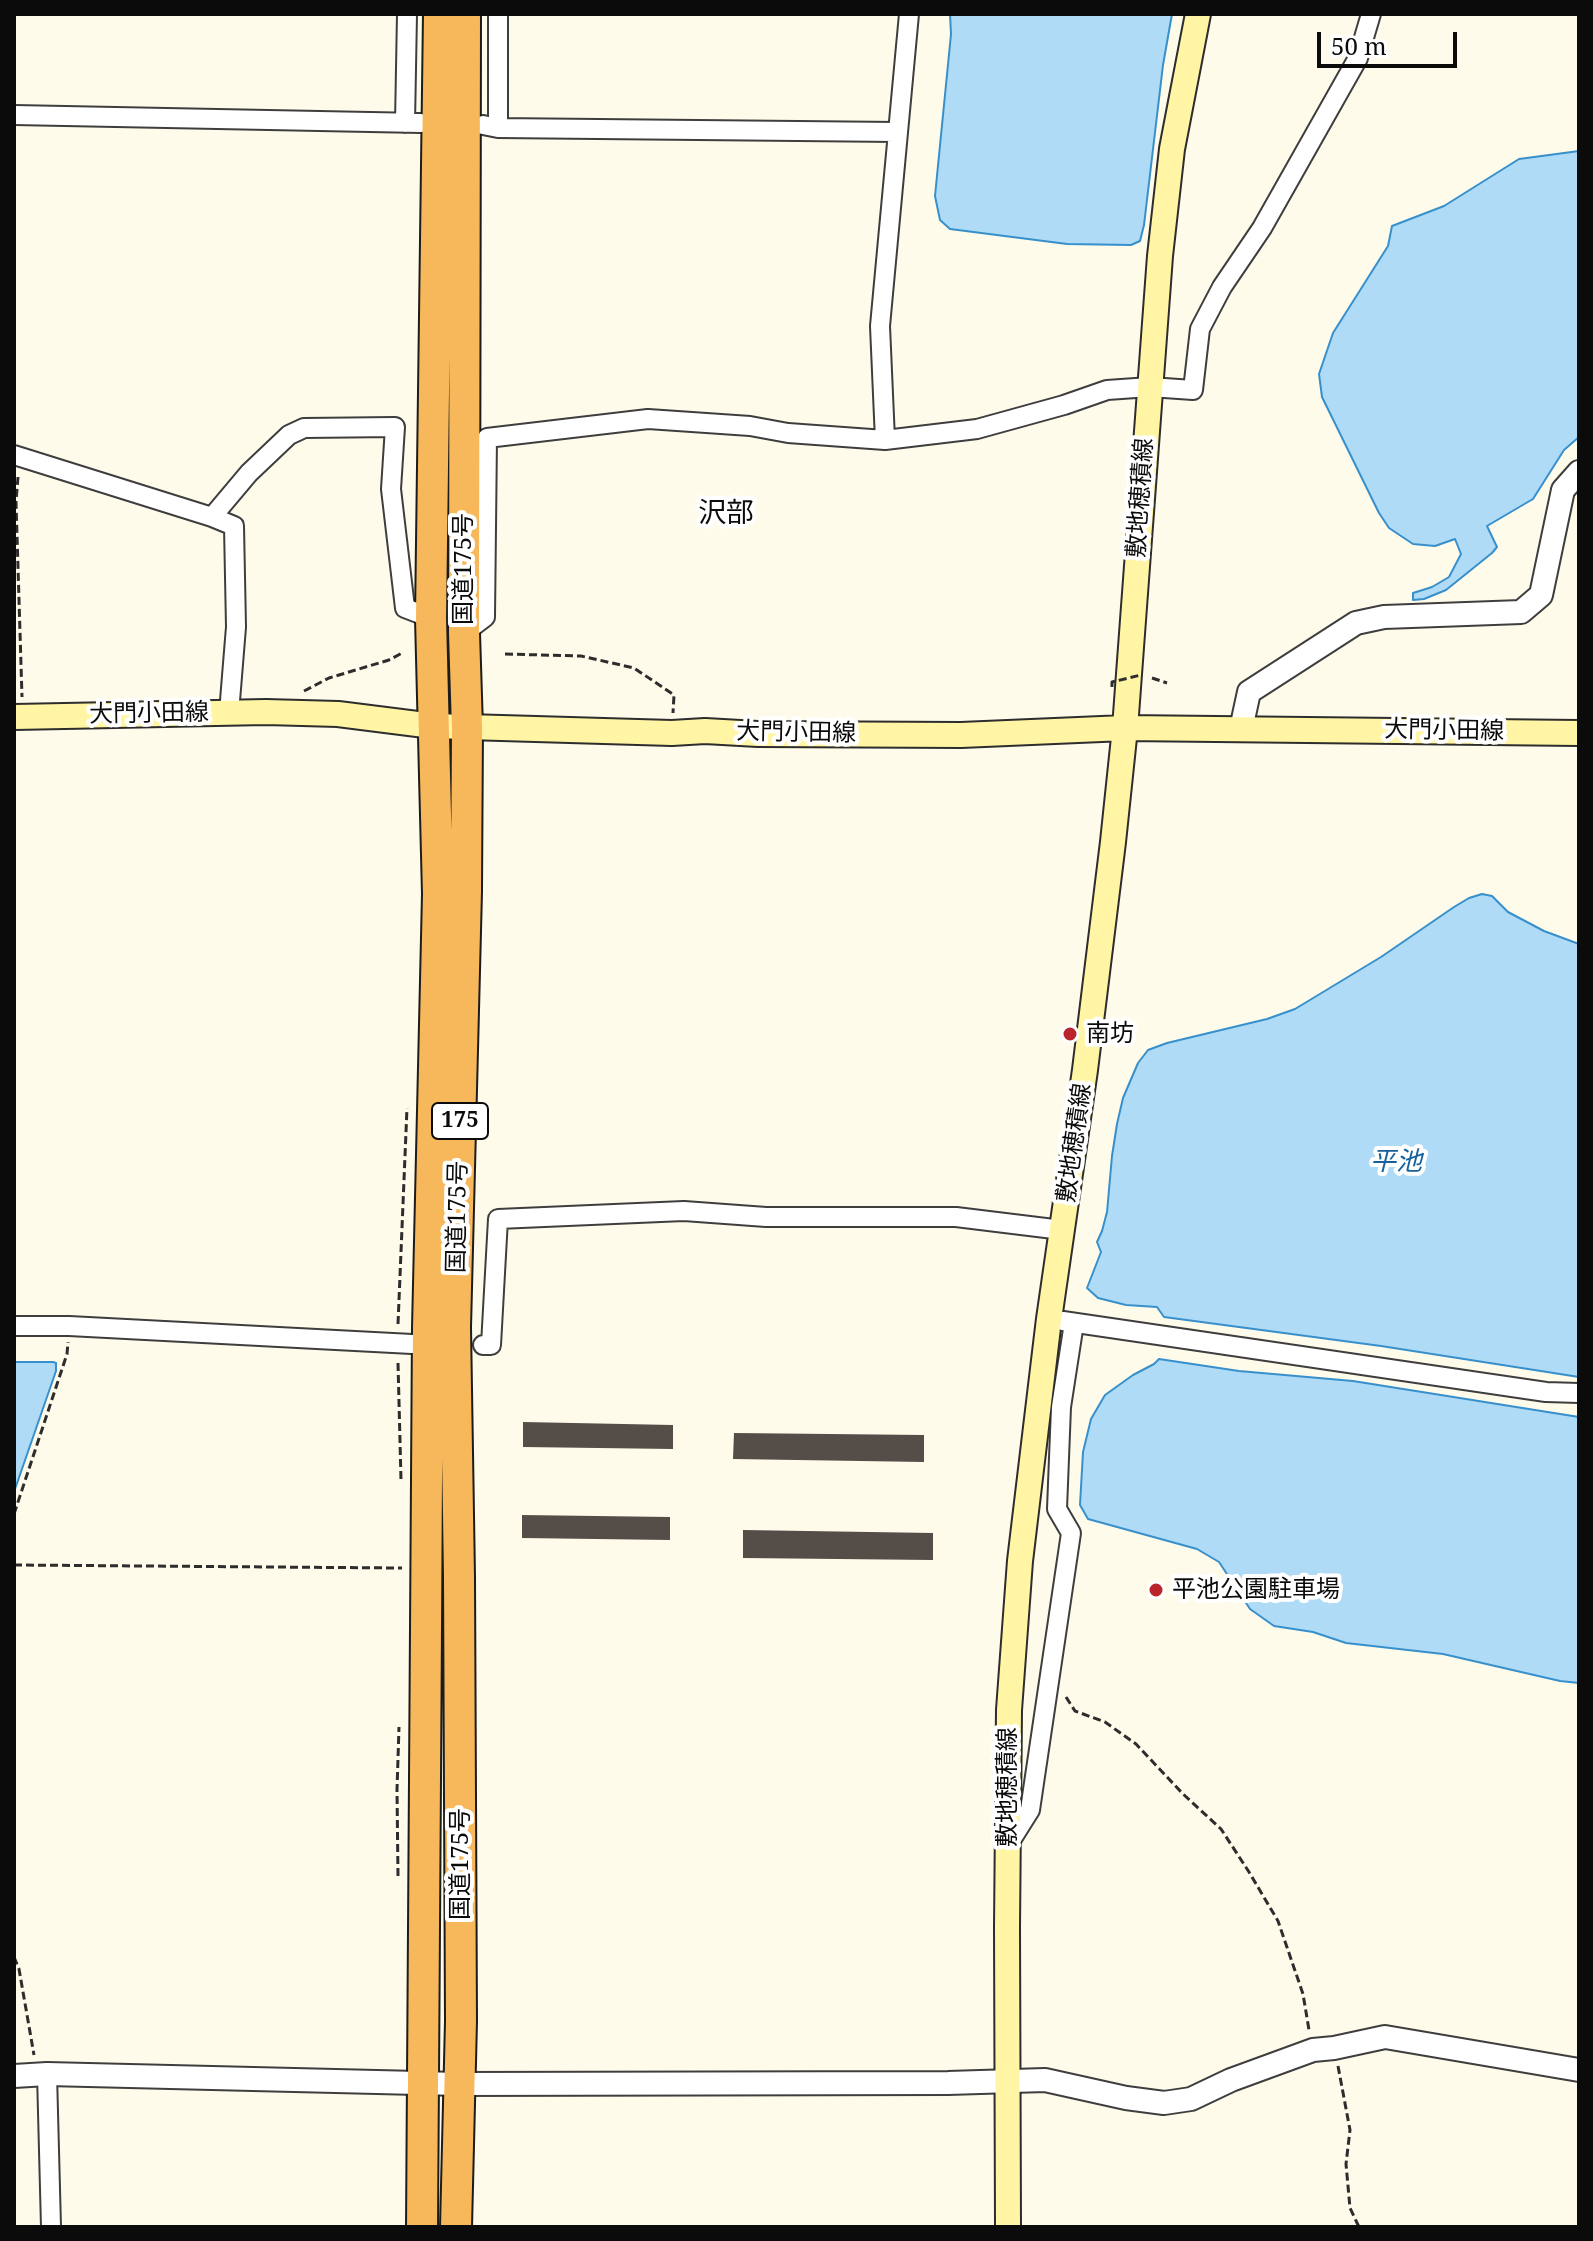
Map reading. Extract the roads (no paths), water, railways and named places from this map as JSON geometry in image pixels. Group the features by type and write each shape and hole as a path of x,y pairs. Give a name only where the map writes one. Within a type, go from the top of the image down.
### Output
{"highway":[{"name":"国道175号","path":"422,2227 428,1328 438,894 431,618 439,14"},
{"name":"国道175号","path":"456,2227 461,2021 460,1609 455,1327 467,728 464,633 465,14"}],"main road":[{"name":"敷地穂積線","path":"1008,2227 1009,1710 1019,1576 1049,1319 1085,1070 1125,728 1160,256 1172,149 1198,14"},
{"name":"大門小田線","path":"18,717 338,714 467,728 758,734 961,735 1125,728 1579,733"}],"street":[{"path":"14,115 413,123 407,14"},
{"path":"498,14 490,126 897,132"},
{"path":"885,440 880,326 909,14"},
{"path":"464,633 485,617 487,438 648,419 885,440 977,429 1107,390 1150,387 1193,390 1200,329 1222,287 1262,228 1358,58 1371,14"},
{"path":"212,517 249,473 289,435 304,428 395,427 391,489 405,608 431,618"},
{"path":"17,456 234,526 236,627 229,713"},
{"path":"1241,729 1249,692 1356,623 1384,617 1521,612 1541,595 1563,490 1579,472"},
{"path":"483,1345 491,1345 498,1219 684,1211 766,1217 956,1217 1062,1230"},
{"path":"1049,1319 1546,1392 1579,1393"},
{"path":"1008,1845 1030,1810 1071,1533 1057,1509 1061,1407 1074,1323"},
{"path":"14,1326 69,1326 412,1344"},
{"path":"51,2227 32,2074 459,2084 1045,2080 1164,2103 1191,2099 1231,2080 1324,2049 1385,2037 1579,2070"}],"water":[{"path":"950,14 1172,14 1140,241 1131,245 1067,244 950,229 940,220 935,196 951,34"},
{"path":"1579,151 1579,437 1564,450 1533,499 1487,526 1497,547 1492,553 1446,590 1413,600 1413,593 1449,577 1461,554 1455,539 1435,546 1413,544 1389,528 1379,513 1322,397 1319,374 1333,333 1388,246 1392,226 1444,206 1519,159"},
{"name":"平池","path":"1482,894 1492,896 1508,912 1544,931 1579,944 1579,1377 1164,1317 1157,1307 1126,1305 1098,1298 1087,1288 1101,1252 1097,1242 1107,1212 1112,1156 1123,1098 1138,1063 1148,1050 1295,1009 1381,957 1454,907"},
{"path":"1159,1359 1239,1371 1353,1381 1579,1417 1579,1683 1443,1654 1346,1643 1313,1632 1274,1626 1250,1609 1219,1562 1197,1549 1088,1519 1080,1505 1083,1452 1091,1419 1105,1395"},
{"path":"14,1362 53,1362 56,1363 56,1371 14,1492"}],"place":[{"name":"南坊","path":"1070,1034"},
{"name":"平池公園駐車場","path":"1156,1590"}],"district":[{"name":"沢部","path":"726,514"}]}
